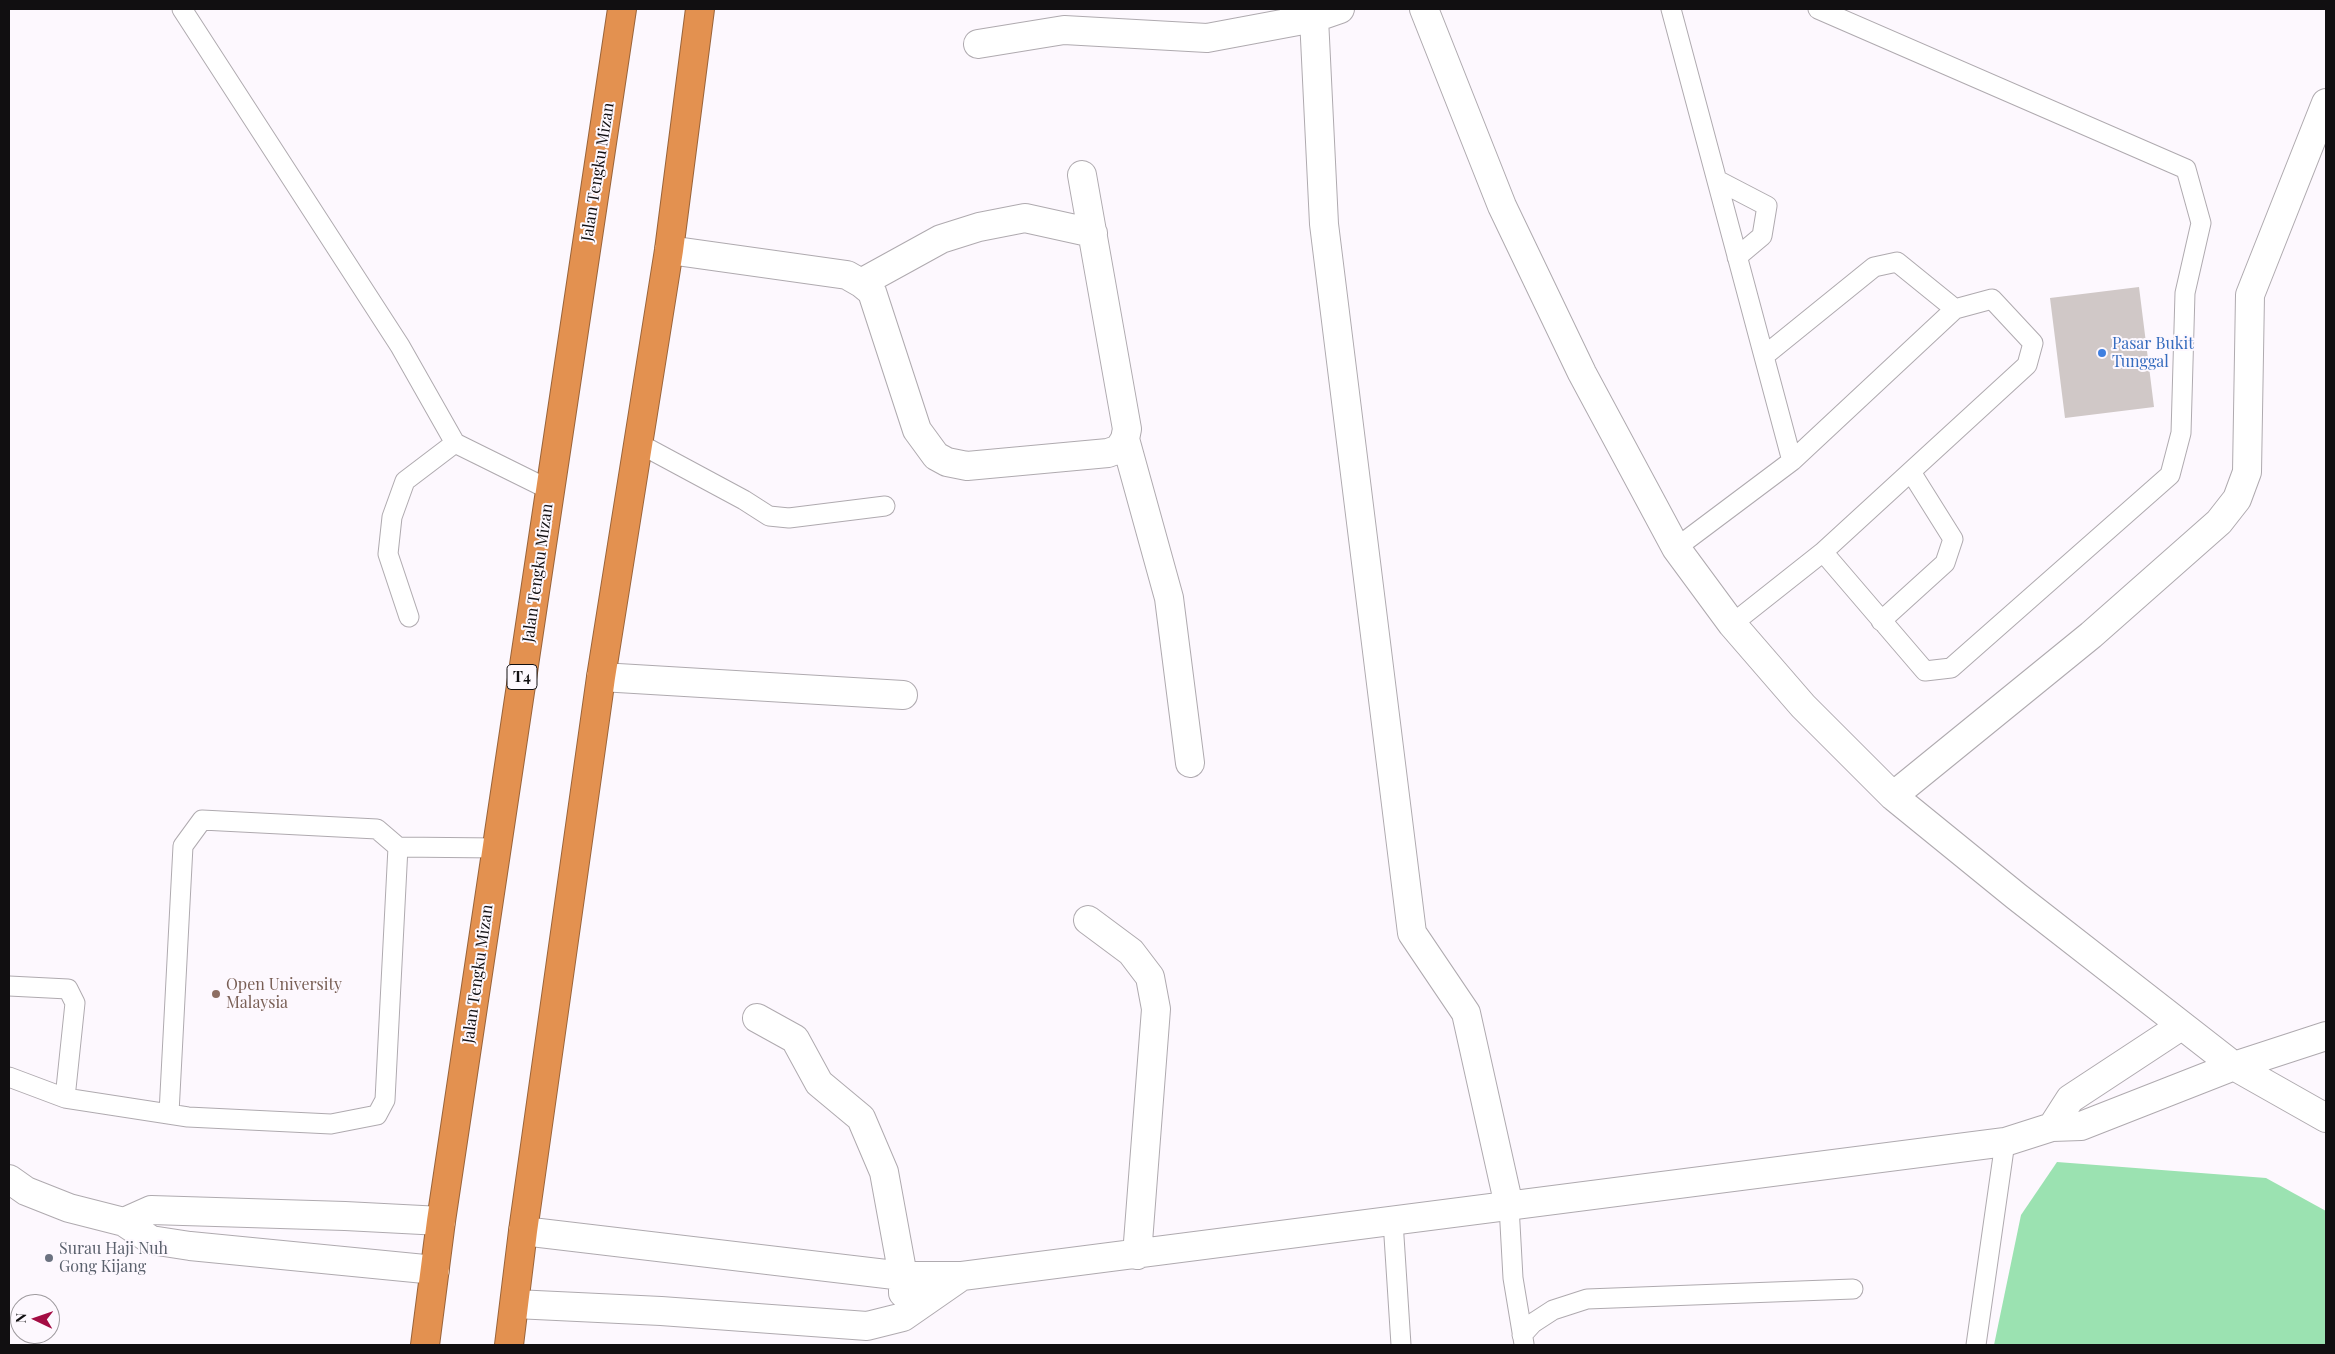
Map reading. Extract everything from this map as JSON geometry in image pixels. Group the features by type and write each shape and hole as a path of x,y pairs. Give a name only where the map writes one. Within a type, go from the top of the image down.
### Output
{"highway":[{"name":"Jalan Tengku Mizan","path":"425,1345 441,1221 622,9"},
{"path":"510,1345 523,1231 600,677 669,250 700,9"}],"street":[{"path":"978,44 1064,30 1206,38 1314,18 1340,9"},
{"path":"1424,9 1502,206 1582,373 1676,548 1732,624 1803,706 1893,796 2234,1066 2326,1118"},
{"path":"1314,18 1324,224 1412,933 1466,1014 1509,1206"},
{"path":"1893,796 2091,635 2219,522 2237,499 2246,472 2250,295 2326,103"},
{"path":"669,250 847,275 861,283 872,292 917,430 936,456 947,462 968,466 1108,453 1119,449 1125,439 1127,429 1082,175"},
{"path":"861,283 940,239 979,227 1025,218 1092,233"},
{"path":"1125,439 1169,598 1190,763"},
{"path":"600,677 903,695"},
{"path":"1088,920 1131,952 1141,964 1150,977 1156,1009 1136,1255"},
{"path":"757,1018 796,1039 820,1083 861,1118 884,1172 903,1276 904,1317"},
{"path":"2052,1127 2070,1099 2182,1026"},
{"path":"523,1231 903,1276 962,1276 2005,1142 2052,1127 2081,1126 2234,1066 2326,1036"},
{"path":"9,1179 26,1191 69,1208 124,1222 152,1240 190,1246 435,1270"},
{"path":"124,1222 151,1210 441,1221"},
{"path":"515,1304 662,1311 867,1326 904,1317 962,1276"}],"lane":[{"path":"182,9 400,346 455,443 550,490"},
{"path":"1671,9 1792,461"},
{"path":"1818,9 2186,169 2201,223 2185,293 2181,433 2170,475 1951,668 1924,671 1824,552"},
{"path":"1717,180 1767,206 1762,236 1737,257"},
{"path":"1764,356 1874,267 1898,262 1955,309"},
{"path":"1676,548 1792,461 1955,309 1992,299 2033,343 2027,365 1824,552 1732,624"},
{"path":"409,617 388,554 392,517 405,481 455,443"},
{"path":"638,443 744,500 769,516 789,518 885,506"},
{"path":"1882,621 1945,563 1953,539 1911,472"},
{"path":"168,1113 182,846 202,820 377,830 398,846 497,848"},
{"path":"9,1077 65,1098 188,1116 331,1124 378,1115 385,1100 398,846"},
{"path":"9,986 68,989 75,1003 65,1098"},
{"path":"1976,1345 2005,1142"},
{"path":"1509,1206 1513,1278 1523,1340"},
{"path":"1393,1221 1402,1345"},
{"path":"1523,1340 1533,1323 1552,1310 1587,1300 1853,1289"}],"green space":[{"path":"2057,1162 2266,1178 2326,1211 2326,1345 1994,1345 2021,1215"}],"building":[{"name":"Pasar Bukit Tunggal","path":"2139,287 2154,407 2065,418 2050,298"}],"place":[{"name":"Pasar Bukit Tunggal","path":"2102,353"},
{"name":"Open University Malaysia","path":"216,994"},
{"name":"Surau Haji Nuh Gong Kijang","path":"49,1258"}]}
